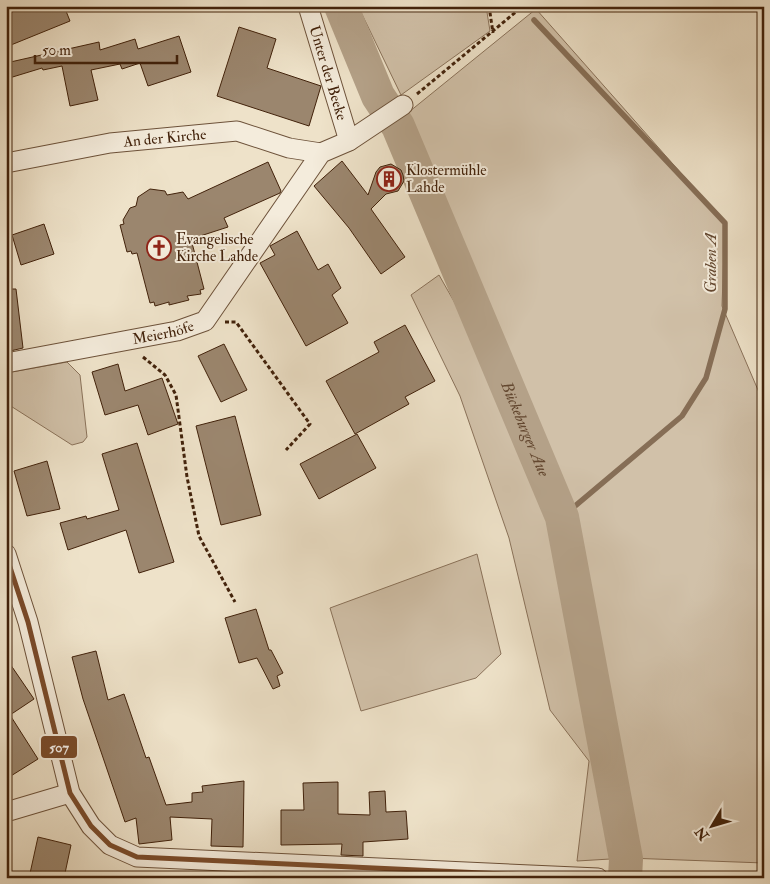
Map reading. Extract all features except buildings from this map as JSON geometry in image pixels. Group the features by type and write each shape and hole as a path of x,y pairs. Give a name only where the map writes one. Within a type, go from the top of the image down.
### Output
{"street":[{"name":"Unter der Beeke","path":"308,6 349,141"},
{"path":"321,153 349,141 403,105"},
{"name":"An der Kirche","path":"6,163 110,142 238,131 289,148 321,153"},
{"name":"Meierhöfe","path":"6,362 178,331 205,321 321,153"},
{"path":"6,554 28,622 70,793 91,826 110,845 137,857 598,878"},
{"path":"6,812 70,793"}],"path":[{"path":"489,6 493,33"},
{"path":"403,105 493,33 522,6"},
{"path":"205,321 236,322 310,424 286,450"},
{"path":"123,341 165,374 176,395 187,477 199,536 235,602"}],"shaded area":[{"path":"358,6 486,6 490,31 401,95"},
{"path":"536,9 725,223 722,306 764,404 764,863 627,858 577,861 589,761 550,710 509,538 460,396 411,295 439,275 464,319 558,519 620,822 563,508 464,274 420,146 404,116"},
{"path":"67,362 80,375 87,437 83,442 72,445 6,403 6,373"},
{"path":"477,554 501,654 476,678 361,711 330,608"}],"waterway":[{"name":"Bückeburger Aue","path":"341,6 378,96 398,126 562,517 626,859 625,878"},
{"name":"Graben A","path":"534,20 725,223 725,309 706,378 682,416 562,517"}],"transit line":[{"name":"507","path":"6,555 28,622 70,793 91,826 110,845 137,857 593,878"}],"place":[{"name":"Klostermühle Lahde","path":"389,179"},
{"name":"Evangelische Kirche Lahde","path":"159,248"}]}
